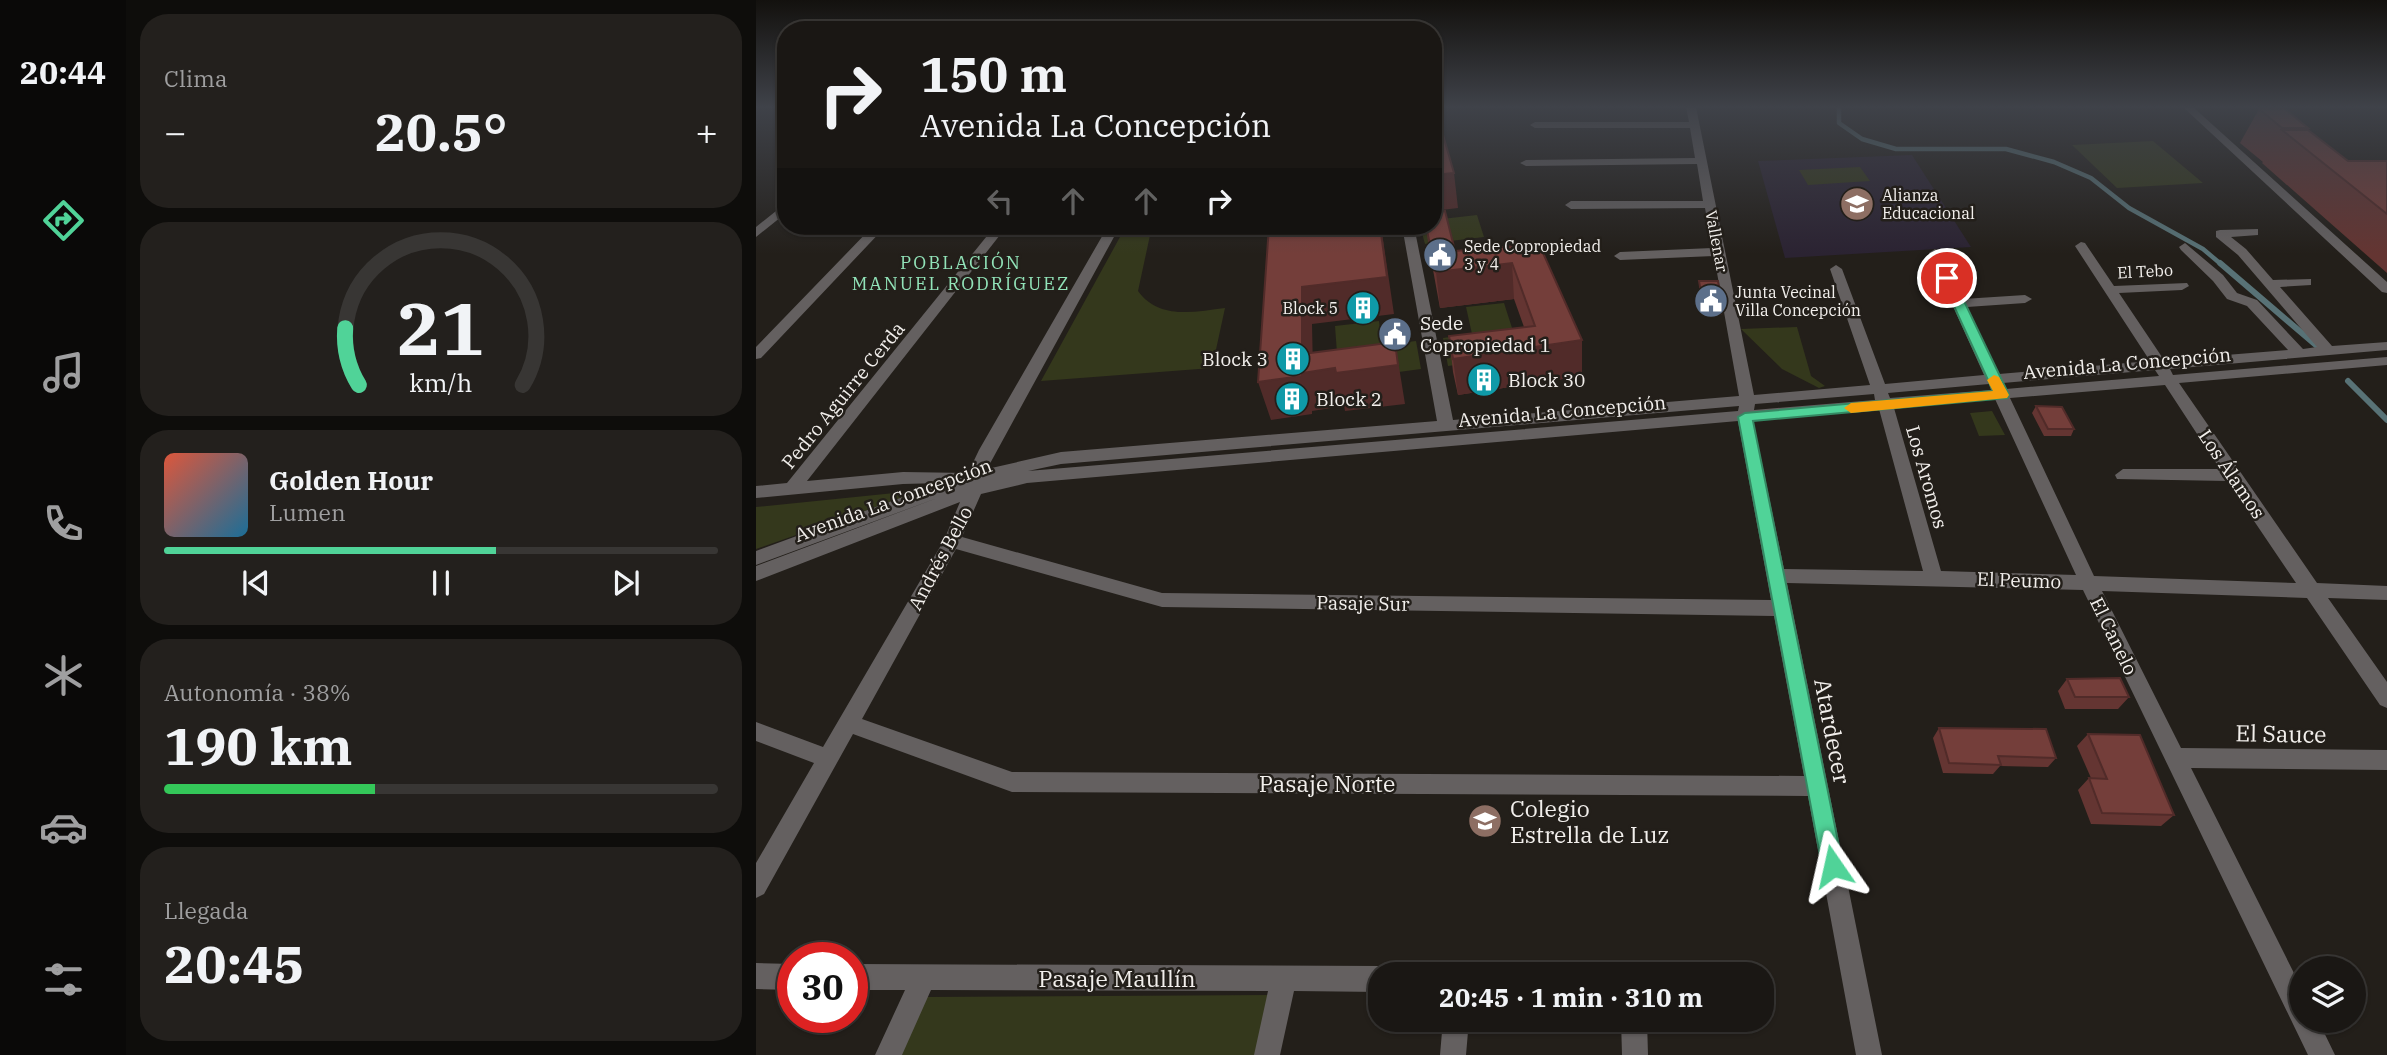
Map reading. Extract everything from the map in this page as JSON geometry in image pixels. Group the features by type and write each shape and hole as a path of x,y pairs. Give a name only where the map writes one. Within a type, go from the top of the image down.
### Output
{"street":[{"name":"Vallenar","path":"1701,156 1746,409"},
{"path":"2242,156 2387,289"},
{"path":"1526,163 1702,162"},
{"path":"1570,205 1710,204"},
{"path":"756,233 777,214"},
{"path":"2254,232 2220,234 2242,252 2328,351"},
{"path":"756,355 871,235"},
{"name":"Pedro Aguirre Cerda","path":"792,489 994,235"},
{"name":"Andrés Bello","path":"756,886 951,541 987,450 1109,235"},
{"path":"1410,235 1446,426"},
{"name":"Los Álamos","path":"2081,246 2232,475 2387,699"},
{"path":"2185,247 2232,296 2252,303 2299,353"},
{"path":"1620,256 1719,252"},
{"name":"El Canelo","path":"1935,253 2088,582 2289,990"},
{"name":"Los Aromos","path":"1836,269 1882,397 1934,578"},
{"path":"2268,284 2306,282"},
{"name":"El Tebo","path":"2110,290 2182,286"},
{"path":"1959,303 2025,299"},
{"name":"Avenida La Concepción","path":"1998,387 2159,365 2387,346"},
{"name":"Avenida La Concepción","path":"756,574 975,484 1027,477 1998,387 2169,380 2387,361"},
{"name":"Avenida La Concepción","path":"756,558 1061,458 1446,426 1746,409"},
{"name":"Atardecer","path":"1746,409 1869,1055"},
{"path":"2123,475 2232,475"},
{"path":"756,492 903,478 975,484"},
{"name":"Pasaje Sur","path":"951,541 1162,600 1782,608"},
{"name":"El Peumo","path":"1776,576 2088,582 2387,593"},
{"name":"Pasaje Norte","path":"848,723 1012,782 1817,786"},
{"path":"756,731 828,759"},
{"name":"El Sauce","path":"2174,758 2387,760"},
{"path":"756,976 777,977"},
{"name":"Pasaje Maullín","path":"868,977 1368,979"},
{"path":"888,1055 924,977"},
{"path":"1267,1055 1284,978"},
{"path":"1453,1055 1455,1032"},
{"path":"1635,1032 1636,1055"},
{"path":"2311,1033 2322,1055"}],"shaded area":[{"name":"Alianza Educacional","path":"1913,156 1971,247 1785,258 1758,161"}],"green space":[{"path":"2084,156 2171,156 2203,183 2117,188"},
{"path":"1860,167 1870,181 1808,185 1799,170"},
{"path":"1477,215 1484,237 1425,244 1422,235 1442,235 1442,219"},
{"path":"1121,235 1150,235 1138,291 1146,300 1156,306 1178,312 1225,308 1212,368 1041,381"},
{"path":"1504,303 1521,356 1448,366 1443,338 1472,334 1466,307"},
{"path":"1379,321 1382,345 1416,341 1421,369 1339,380 1335,326"},
{"path":"1797,327 1811,376 1825,386 1819,388 1782,369 1741,329"},
{"path":"1992,411 2005,435 1979,436 1970,413"},
{"path":"924,490 756,549 756,507"},
{"path":"1272,995 1258,1055 901,1055 927,997"}],"building":[{"path":"1442,156 1449,156 1454,173 1442,174"},
{"path":"2315,156 2342,156 2348,161 2387,161 2387,214"},
{"path":"1445,211 1455,251 1539,244 1582,340 1453,359 1449,336 1535,326 1512,263 1436,272 1428,235 1442,235 1442,212"},
{"path":"1268,235 1381,235 1387,277 1302,287 1302,354 1395,342 1398,365 1336,373 1335,368 1258,382"},
{"name":"Junta Vecinal Villa Concepción","path":"1699,281 1718,281 1723,308 1704,309"},
{"path":"2036,406 2062,407 2074,429 2048,429"},
{"path":"2120,678 2129,697 2075,697 2067,679"},
{"path":"1939,728 2046,729 2056,758 1998,756 2001,765 1949,763"},
{"path":"2088,734 2140,735 2174,815 2102,813 2089,778 2107,779"}],"waterway":[{"path":"2033,156 2091,178 2129,208 2203,249 2222,265"},
{"path":"2220,263 2317,346"},
{"path":"2348,381 2387,420"}],"slow traffic":[{"path":"1851,408 2002,395 1994,380"}],"place":[{"name":"Alianza Educacional","path":"1857,204"},
{"name":"Sede Copropiedad 3 y 4","path":"1440,255"},
{"name":"Junta Vecinal Villa Concepción","path":"1711,301"},
{"name":"Block 5","path":"1363,308"},
{"name":"Sede Copropiedad 1","path":"1395,334"},
{"name":"Block 3","path":"1293,359"},
{"name":"Block 30","path":"1484,380"},
{"name":"Block 2","path":"1292,399"},
{"name":"Colegio Estrella de Luz","path":"1485,821"}],"district":[{"name":"POBLACIÓN MANUEL RODRÍGUEZ","path":"961,272"}],"route":[{"path":"1833,866 1745,417 2002,395 1947,278"}]}
